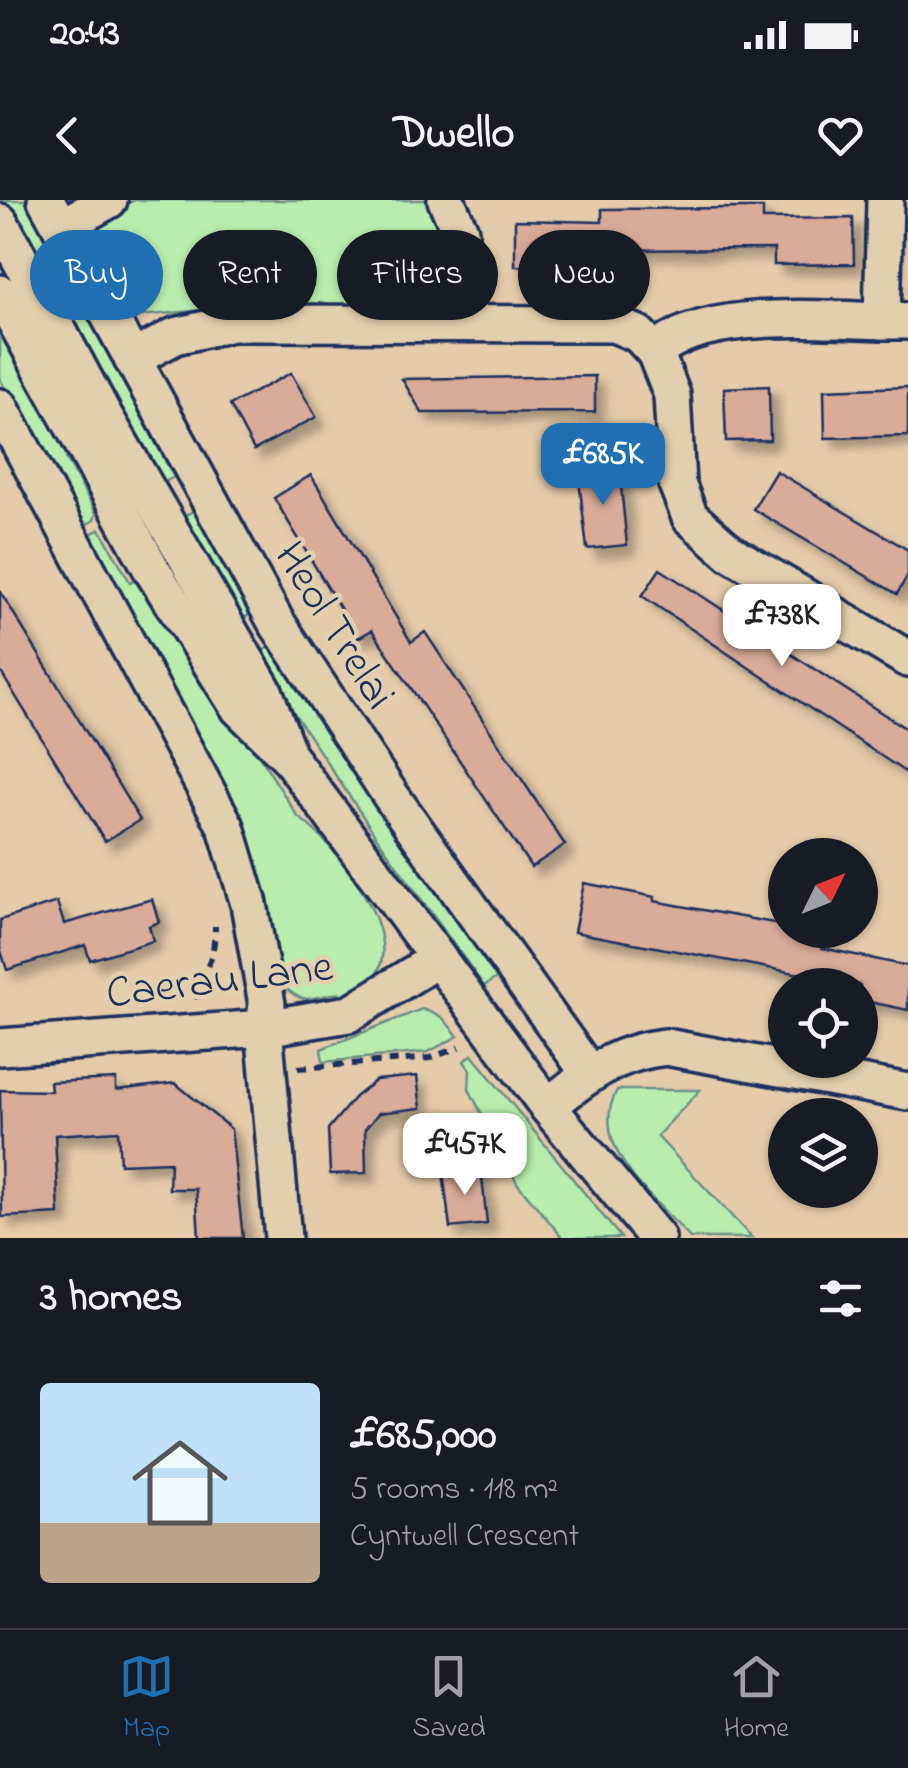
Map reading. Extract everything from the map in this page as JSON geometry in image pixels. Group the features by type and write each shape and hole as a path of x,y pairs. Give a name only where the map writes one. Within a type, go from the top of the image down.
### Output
{"street":[{"path":"53,213 109,200"},
{"path":"446,200 460,230 460,323"},
{"path":"655,352 672,336 724,323 895,321 885,200"},
{"name":"Heol Trelai","path":"53,213 286,636 402,811 589,1073"},
{"path":"0,222 120,444 264,691 288,756"},
{"path":"0,293 152,570 239,708 288,756 548,1107 658,1238"},
{"path":"132,359 175,336 232,323 614,324 638,334 655,352 672,395 677,484 690,518 731,553 908,659"},
{"path":"0,407 226,827 249,904 267,1004 264,1028 283,1238"},
{"name":"Caerau Lane","path":"0,1047 264,1028 349,1014 436,960"},
{"path":"548,1107 589,1073 636,1050 666,1047 908,1092"}],"path":[{"path":"203,1032 196,989 208,971 215,944 215,907"},
{"path":"268,1064 299,1068 431,1058 460,1048"}],"shaded area":[{"path":"896,200 908,200 908,296 895,279"}],"green space":[{"path":"1,200 25,200 41,230 30,230 30,254"},
{"path":"135,200 426,200 443,214 443,230 337,230 337,311 317,311 317,230 183,230 183,312 163,314 163,230 91,230 104,213"},
{"path":"0,313 74,452 66,458 96,513 94,520 80,528 0,379"},
{"path":"65,320 90,320 174,477 155,487"},
{"path":"197,509 254,612 235,623 175,521"},
{"path":"100,529 130,582 145,574 298,817 332,850 368,901 379,928 382,953 376,975 356,991 303,998 278,981 85,537"},
{"path":"273,644 501,975 484,986 380,842 256,656"},
{"path":"422,1009 442,1017 458,1036 428,1052 323,1062 321,1049"},
{"path":"472,1055 621,1238 563,1238 517,1183 469,1089 470,1070 464,1061"},
{"path":"617,1090 700,1090 657,1136 752,1238 690,1238 643,1189 617,1152 610,1132 610,1111"}],"building":[{"path":"763,208 763,219 853,218 854,264 774,265 774,249 650,250 650,230 518,230 515,266 515,220 602,222 602,209"},
{"path":"291,373 316,417 254,450 230,405"},
{"path":"595,376 595,412 422,413 402,379"},
{"path":"769,386 770,440 726,441 724,388"},
{"path":"908,387 908,436 825,438 824,390"},
{"path":"619,467 627,545 587,549 578,471"},
{"path":"776,471 908,550 908,575 897,594 753,509"},
{"path":"311,475 411,642 425,632 565,845 531,867 372,630 358,638 274,498"},
{"path":"660,569 908,730 908,774 642,596"},
{"path":"0,591 140,820 105,841 0,671"},
{"path":"584,883 655,897 654,901 768,922 768,948 822,948 908,966 908,1010 878,1004 878,968 768,968 574,932"},
{"path":"152,899 159,922 149,926 153,941 90,960 85,945 7,970 0,948 0,920 57,902 64,924"},
{"path":"417,1076 421,1108 379,1113 365,1129 366,1173 330,1174 328,1129 355,1097 376,1080"},
{"path":"116,1079 116,1090 175,1083 231,1129 243,1238 199,1238 196,1189 169,1189 170,1162 120,1164 118,1131 55,1135 59,1214 2,1217 0,1090 51,1091 50,1082"},
{"path":"481,1168 487,1224 450,1228 443,1172"}]}
